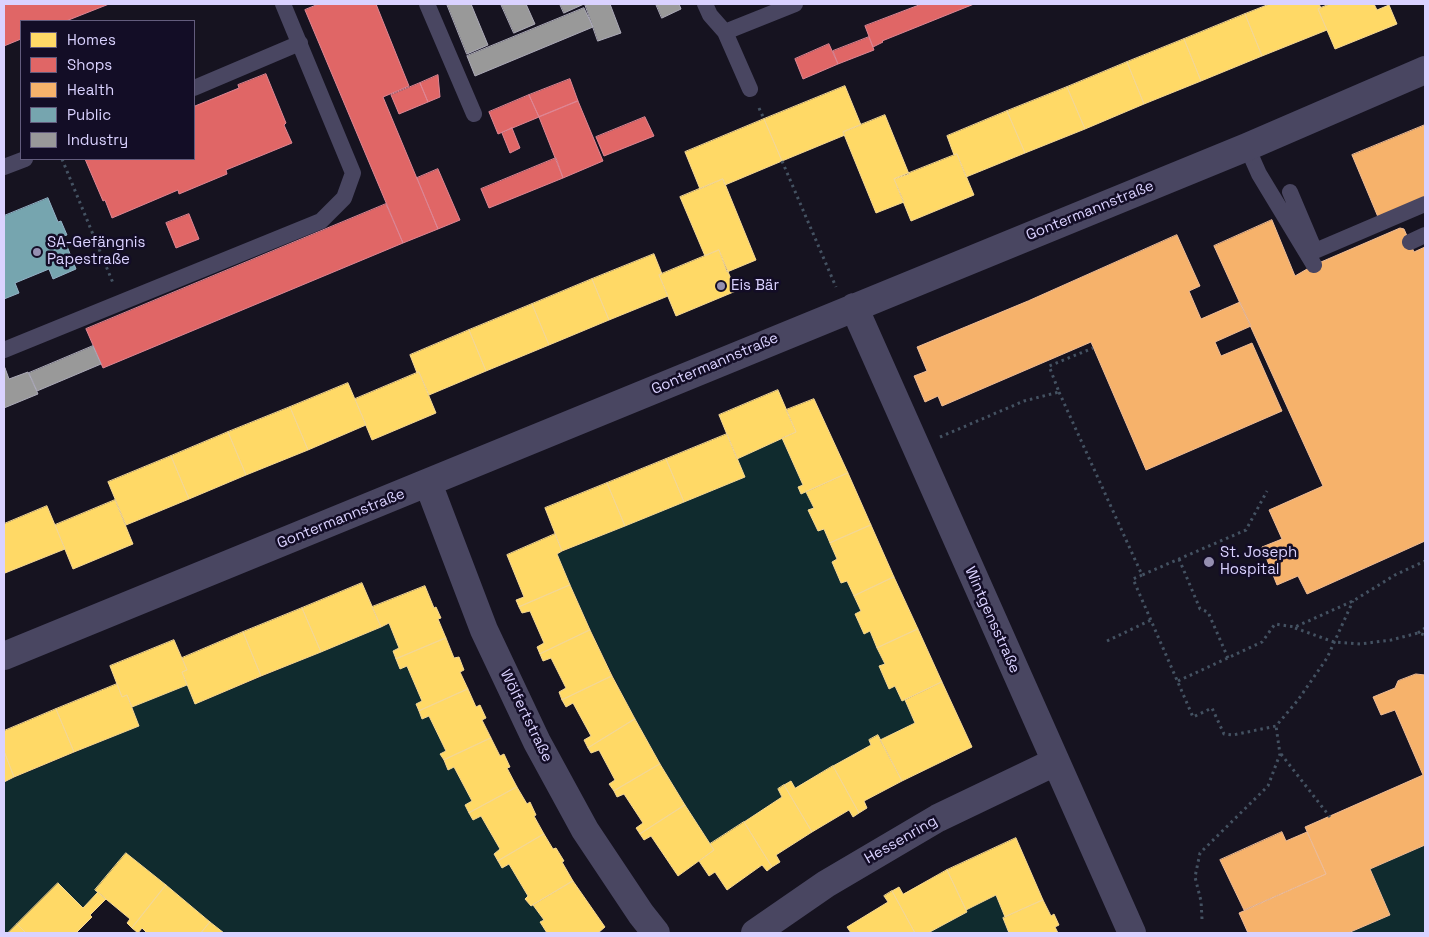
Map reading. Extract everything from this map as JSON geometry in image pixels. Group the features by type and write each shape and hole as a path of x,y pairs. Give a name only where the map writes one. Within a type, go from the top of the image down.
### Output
{"street":[{"name":"Gontermannstraße","path":"4,656 1247,146 1425,70"},
{"name":"Wintgensstraße","path":"854,307 1132,933"},
{"name":"Wölfertstraße","path":"428,483 484,630 537,742 585,830 641,914 656,933"},
{"name":"Hessenring","path":"755,933 826,884 938,818 1055,762"}],"lane":[{"path":"4,350 321,221 344,198 353,173 283,4"},
{"path":"427,4 474,114"},
{"path":"705,4 710,15 725,32 750,89"},
{"path":"725,32 795,4"},
{"path":"195,88 300,43"},
{"path":"1247,146 1259,174 1314,265"},
{"path":"4,168 23,160"},
{"path":"1290,192 1315,251 1425,204"},
{"path":"1410,242 1425,235"}],"path":[{"path":"62,160 121,302"},
{"path":"782,161 836,287"},
{"path":"1093,348 1049,366 1142,575"},
{"path":"935,439 1024,401 1059,392"},
{"path":"1267,491 1246,530 1133,579 1193,717 1212,708 1224,734 1233,735 1276,726 1298,700 1327,658 1353,601"},
{"path":"1179,559 1200,609 1208,612 1228,658"},
{"path":"1295,628 1353,601 1395,575 1425,561"},
{"path":"1107,640 1151,620"},
{"path":"1178,681 1262,642 1275,624 1295,628 1334,642 1360,644 1391,640 1418,633 1425,628"},
{"path":"1418,633 1425,635"},
{"path":"1202,919 1201,901 1195,877 1200,853 1268,786 1280,754 1276,726"},
{"path":"1280,754 1330,817"}],"green space":[{"path":"782,438 803,485 798,487 801,494 806,492 814,508 809,510 818,531 824,529 837,559 832,562 841,583 847,581 861,611 855,614 864,634 870,631 885,664 879,666 889,689 895,686 902,701 905,700 915,723 880,740 878,736 869,740 871,745 795,788 778,789 782,797 710,844 666,774 608,666 557,554 744,477 737,459"},
{"path":"389,624 399,648 393,651 400,668 407,666 422,701 416,705 422,719 429,716 446,751 440,754 448,770 454,767 472,801 469,813 473,820 481,816 500,849 494,854 502,868 509,864 528,896 525,900 531,906 533,905 544,920 540,923 547,933 224,933 126,853 96,890 98,892 83,908 57,884 8,933 4,933 4,782 139,726 132,707 187,685 196,704"},
{"path":"1425,845 1425,933 1348,933 1390,915 1370,869"},
{"path":"996,895 1009,933 928,933 967,912 966,910"}],"building: Homes":[{"path":"1270,4 1319,4 1321,8 1318,9 1327,30 1262,56 1245,14"},
{"path":"1330,4 1374,4 1377,10 1389,5 1397,24 1335,49 1318,9"},
{"path":"1245,14 1262,56 1201,81 1184,39"},
{"path":"1184,39 1201,81 1144,104 1127,62"},
{"path":"1127,62 1144,104 1085,129 1067,87"},
{"path":"845,86 861,125 843,132 845,135 782,161 764,119"},
{"path":"1067,87 1085,129 1025,153 1007,111"},
{"path":"1007,111 1025,153 966,177 957,154 954,155 947,136"},
{"path":"885,115 909,174 894,179 904,202 876,213 843,132"},
{"path":"764,119 782,161 725,185 723,179 700,189 685,152"},
{"path":"957,154 974,195 911,221 894,179"},
{"path":"723,179 756,260 727,272 719,250 705,256 680,197"},
{"path":"719,250 736,291 676,316 659,275"},
{"path":"654,254 662,274 659,275 668,296 609,320 592,279"},
{"path":"592,279 609,320 549,345 532,304"},
{"path":"532,304 549,345 486,371 469,330"},
{"path":"469,330 486,371 429,395 410,355"},
{"path":"419,372 436,413 372,440 355,399"},
{"path":"348,383 366,425 308,450 290,407"},
{"path":"778,390 796,432 737,459 719,415"},
{"path":"814,399 848,473 801,494 798,487 803,485 782,438 796,432 786,410"},
{"path":"290,407 308,450 246,475 228,432"},
{"path":"228,432 246,475 189,499 171,456"},
{"path":"727,434 745,477 684,502 666,459"},
{"path":"171,456 189,499 126,525 108,482"},
{"path":"666,459 684,502 625,526 607,483"},
{"path":"848,473 871,525 830,543 824,529 818,531 808,510 814,508 806,492"},
{"path":"607,483 625,526 562,551 545,508"},
{"path":"115,500 133,544 73,569 55,525"},
{"path":"47,506 65,549 5,573 4,524"},
{"path":"871,525 894,577 854,596 847,581 841,583 832,562 837,559 830,543"},
{"path":"555,534 562,551 557,554 570,585 519,607 516,600 524,597 507,555"},
{"path":"894,577 918,629 877,648 870,631 864,634 855,614 861,611 854,596"},
{"path":"362,583 381,627 321,652 302,608"},
{"path":"570,585 590,630 540,654 537,647 544,643 530,611 522,613 519,607"},
{"path":"425,586 434,608 436,607 441,618 438,619 446,638 396,659 393,651 399,648 389,623 381,627 372,607"},
{"path":"302,608 321,652 261,676 243,632"},
{"path":"918,629 942,682 902,701 895,686 889,689 879,666 885,664 877,648"},
{"path":"590,630 612,676 562,700 559,692 566,688 551,658 543,661 540,654"},
{"path":"243,632 261,676 195,704 182,672 187,670 182,658"},
{"path":"446,638 454,658 459,657 464,670 460,672 468,689 419,711 416,704 422,701 407,666 400,669 396,659"},
{"path":"174,640 187,670 182,672 187,685 132,707 127,695 122,697 110,666"},
{"path":"612,676 635,719 588,748 584,740 591,736 573,703 566,707 562,700"},
{"path":"942,682 972,747 902,781 880,740 915,723 905,700"},
{"path":"117,684 122,697 127,695 139,726 74,752 56,709"},
{"path":"468,689 476,707 480,705 486,718 482,720 491,738 444,760 440,754 446,751 429,716 422,719 419,711"},
{"path":"56,709 74,752 14,777 4,751 4,731"},
{"path":"635,719 660,764 614,791 609,784 615,780 599,750 591,753 588,748"},
{"path":"878,735 902,781 864,801 867,808 859,813 833,766 871,745 869,740"},
{"path":"491,738 500,756 504,754 510,767 507,768 517,787 469,813 465,805 472,801 454,767 448,770 444,760"},
{"path":"4,751 14,777 4,782"},
{"path":"660,764 685,805 640,834 636,828 643,823 624,794 617,797 614,791"},
{"path":"833,766 859,813 853,817 849,810 812,832 784,785 791,781 795,788"},
{"path":"784,785 812,832 776,855 780,862 772,867 744,822 782,797 778,789"},
{"path":"517,787 527,804 530,802 536,815 534,816 544,834 498,861 494,854 500,849 481,816 473,820 469,813"},
{"path":"685,805 714,850 678,876 651,836 644,840 640,834"},
{"path":"744,822 772,867 767,871 762,865 727,890 715,872 709,876 699,861 714,850 710,844"},
{"path":"544,834 553,849 556,848 573,881 531,906 525,899 528,896 509,864 502,868 498,861"},
{"path":"1016,838 1043,900 1005,917 996,895 966,910 947,870"},
{"path":"126,853 166,885 132,928 127,923 130,919 95,890"},
{"path":"947,870 967,912 928,933 915,933 892,891 899,887 903,894"},
{"path":"573,881 605,927 598,933 547,933 540,922 544,920 533,905"},
{"path":"58,883 83,908 98,892 106,899 76,933 26,933 17,924"},
{"path":"166,885 210,922 201,933 147,933 142,928 138,933 132,928"},
{"path":"892,891 915,933 851,933 847,927 888,902 884,896"},
{"path":"1043,900 1051,916 1054,914 1059,925 1055,927 1058,933 1009,933 1003,918"},
{"path":"210,922 224,933 201,933"},
{"path":"17,924 26,933 8,933"}],"building: Shops":[{"path":"4,4 109,4 69,20 20,20 20,39 4,46"},
{"path":"319,4 376,4 409,86 383,97 438,229 403,243 305,10"},
{"path":"922,4 974,4 882,41 873,47 865,26"},
{"path":"869,37 874,50 838,64 833,51"},
{"path":"829,44 838,64 803,79 795,59"},
{"path":"266,74 292,143 226,170 227,174 179,194 178,190 112,218 85,160 195,160 195,106 239,88 238,85"},
{"path":"438,75 440,97 428,102 420,83"},
{"path":"570,79 578,101 539,117 529,95"},
{"path":"420,83 428,102 399,114 391,95"},
{"path":"529,95 539,117 498,134 489,112"},
{"path":"578,101 603,161 563,178 539,117"},
{"path":"645,117 654,136 604,156 596,137"},
{"path":"512,128 520,148 510,153 502,133"},
{"path":"556,158 563,178 489,208 481,189"},
{"path":"438,169 460,220 438,229 417,178"},
{"path":"386,204 403,243 103,368 86,329"},
{"path":"189,214 199,239 176,248 166,223"}],"building: Health":[{"path":"1425,125 1425,197 1378,217 1352,155"},
{"path":"1272,220 1295,276 1314,265 1400,228 1404,229 1414,252 1425,247 1425,541 1307,594 1298,576 1277,585 1262,547 1282,539 1269,510 1323,486 1214,246"},
{"path":"1177,235 1200,286 1189,291 1201,319 1240,302 1251,326 1215,342 1221,356 1252,343 1282,411 1146,470 1091,342 942,406 938,396 925,402 914,376 927,371 917,347 1028,301"},
{"path":"1416,674 1425,675 1425,845 1370,869 1390,915 1348,933 1248,933 1239,913 1326,874 1305,827 1423,775 1395,710 1381,715 1373,697 1395,688 1398,681"},
{"path":"1282,832 1286,841 1307,832 1326,874 1244,910 1220,860"}],"building: Public":[{"name":"SA-Gefängnis Papestraße","path":"48,198 58,222 61,221 67,235 63,236 76,269 53,279 49,269 15,283 19,293 4,299 4,216"}],"building: Industry":[{"path":"447,4 471,4 488,45 467,54"},
{"path":"501,4 526,4 535,24 514,33"},
{"path":"560,4 584,4 564,13"},
{"path":"585,4 610,4 621,33 598,41"},
{"path":"656,4 679,4 681,9 662,18"},
{"path":"584,8 593,27 475,76 467,56"},
{"path":"93,346 101,364 37,391 29,373"},
{"path":"5,368 9,379 28,372 38,394 4,408"}],"place":[{"name":"SA-Gefängnis Papestraße","path":"37,252"},
{"name":"Eis Bär","path":"721,286"},
{"name":"St. Joseph Hospital","path":"1209,562"}]}
